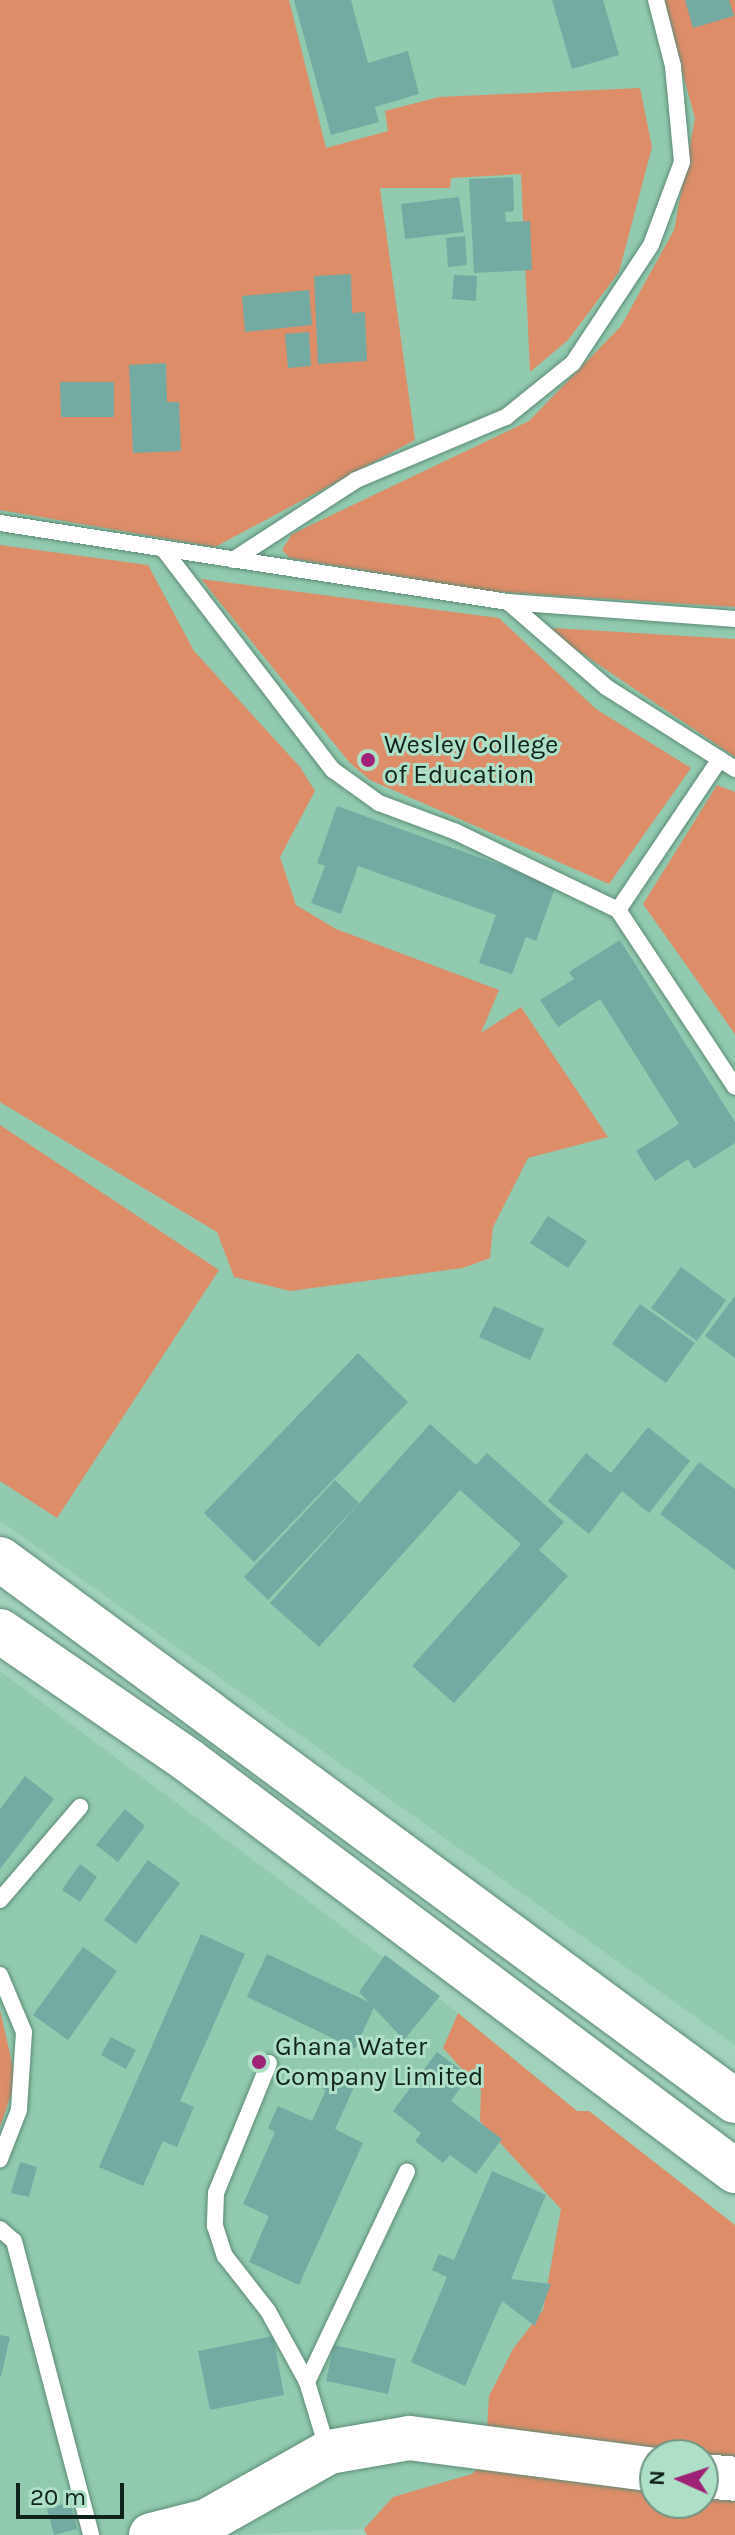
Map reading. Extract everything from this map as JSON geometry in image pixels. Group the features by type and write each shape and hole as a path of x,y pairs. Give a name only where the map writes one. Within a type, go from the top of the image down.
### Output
{"main road":[{"path":"0,1559 735,2101"},
{"path":"0,1631 189,1761 735,2171"},
{"path":"151,2535 202,2528 329,2452 409,2438 639,2468"}],"lane":[{"path":"233,560 356,480 506,417 573,363 651,245 682,162 673,66 656,0"},
{"path":"0,523 508,602 735,619"},
{"path":"164,550 333,770 379,803 456,832 618,910 735,1087"},
{"path":"508,602 606,687 735,769"},
{"path":"618,910 720,759"},
{"path":"0,1900 80,1807"},
{"path":"0,1975 24,2032 19,2110 0,2159"},
{"path":"269,2063 216,2193 215,2226 225,2256 268,2311 307,2382 329,2452"},
{"path":"307,2382 407,2171"},
{"path":"0,2229 14,2241 91,2535"}],"shaded area":[{"name":"Wesley College of Education","path":"0,0 735,0 735,2045 0,1521"},
{"path":"0,0 289,0 326,148 388,131 385,111 439,97 640,88 652,147 619,272 568,340 530,372 521,174 451,178 450,188 380,188 415,440 215,547 0,510"},
{"path":"662,0 735,0 735,607 486,591 290,558 282,550 292,534 529,421 621,326 674,230 695,118"},
{"path":"0,545 148,565 194,651 300,767 315,791 280,857 296,905 336,929 499,990 481,1033 521,1007 608,1137 528,1158 493,1227 490,1258 463,1268 290,1291 234,1277 217,1232 0,1102"},
{"path":"201,579 499,618 596,709 691,768 609,884 370,780 349,762"},
{"path":"553,628 735,639 735,757 552,633"},
{"path":"717,785 735,792 735,1034 643,904"},
{"path":"0,1125 219,1270 57,1518 0,1481"},
{"name":"Ghana Water Company Limited","path":"0,1671 458,2013 735,2242 735,2512 719,2513 719,2439 639,2439 639,2516 233,2535 0,2535"},
{"path":"0,2010 16,2080 0,2127"},
{"path":"458,2013 577,2111 589,2111 735,2225 735,2535 367,2535 364,2529 393,2497 472,2474 485,2461 489,2396 513,2349 543,2310 561,2209 480,2121 481,2090 443,2048"}],"building":[{"path":"294,0 351,0 368,63 408,51 419,94 375,107 379,122 331,135"},
{"path":"552,0 603,0 619,55 572,69"},
{"path":"685,0 729,0 734,16 693,28"},
{"path":"513,177 514,211 505,212 506,222 530,221 532,270 474,273 469,179"},
{"path":"459,197 464,232 405,239 401,204"},
{"path":"465,236 467,265 448,267 446,238"},
{"path":"351,274 352,313 365,312 367,361 318,364 314,276"},
{"path":"454,275 477,276 476,301 452,299"},
{"path":"309,290 312,325 245,332 242,296"},
{"path":"309,332 311,366 288,368 285,334"},
{"path":"166,363 167,402 179,402 181,451 133,453 129,365"},
{"path":"60,382 114,382 114,417 61,417"},
{"path":"337,806 556,885 536,941 526,937 512,974 479,963 496,915 358,866 341,914 311,903 325,866 317,863"},
{"path":"620,940 735,1122 735,1143 694,1169 688,1159 655,1181 636,1151 679,1124 600,999 558,1027 540,1000 574,979 569,972"},
{"path":"548,1216 587,1241 568,1268 530,1243"},
{"path":"681,1267 726,1300 697,1341 651,1308"},
{"path":"735,1296 735,1358 705,1336"},
{"path":"640,1304 695,1343 666,1383 612,1344"},
{"path":"494,1306 544,1329 530,1360 479,1337"},
{"path":"358,1353 408,1402 254,1562 204,1513"},
{"path":"430,1424 476,1465 487,1453 564,1522 539,1550 568,1576 454,1703 412,1666 521,1544 460,1490 319,1647 270,1603"},
{"path":"648,1427 690,1461 649,1513 622,1491 589,1534 548,1501 586,1453 611,1473"},
{"path":"699,1462 735,1489 735,1570 660,1514"},
{"path":"335,1480 359,1503 268,1600 244,1577"},
{"path":"25,1776 54,1799 0,1869 0,1809"},
{"path":"125,1809 145,1826 118,1862 96,1845"},
{"path":"148,1860 180,1883 136,1944 104,1920"},
{"path":"80,1864 97,1877 80,1902 62,1890"},
{"path":"201,1934 245,1954 180,2101 194,2107 177,2147 163,2141 143,2186 99,2167"},
{"path":"83,1947 117,1971 68,2040 33,2015"},
{"path":"267,1954 375,2005 355,2049 247,1997"},
{"path":"385,1955 440,1996 404,2040 359,1992"},
{"path":"111,2037 136,2050 126,2069 101,2055"},
{"path":"437,2052 469,2076 451,2101 502,2139 476,2174 450,2155 443,2163 415,2141 421,2133 393,2111"},
{"path":"325,2069 356,2083 335,2129 363,2143 299,2285 249,2262 269,2216 243,2204 275,2132 268,2128 278,2106 312,2121 326,2090 318,2086"},
{"path":"20,2162 37,2167 29,2197 11,2193"},
{"path":"492,2171 546,2195 511,2279 551,2284 535,2326 502,2301 465,2386 411,2362 447,2277 432,2270 439,2254 454,2260"},
{"path":"0,2335 10,2337 1,2377 0,2376"},
{"path":"273,2336 284,2395 210,2410 198,2351"},
{"path":"334,2345 396,2359 388,2394 326,2381"},
{"path":"70,2502 77,2529 54,2535 47,2509"}],"place":[{"name":"Wesley College of Education","path":"368,760"},
{"name":"Ghana Water Company Limited","path":"259,2062"}]}
